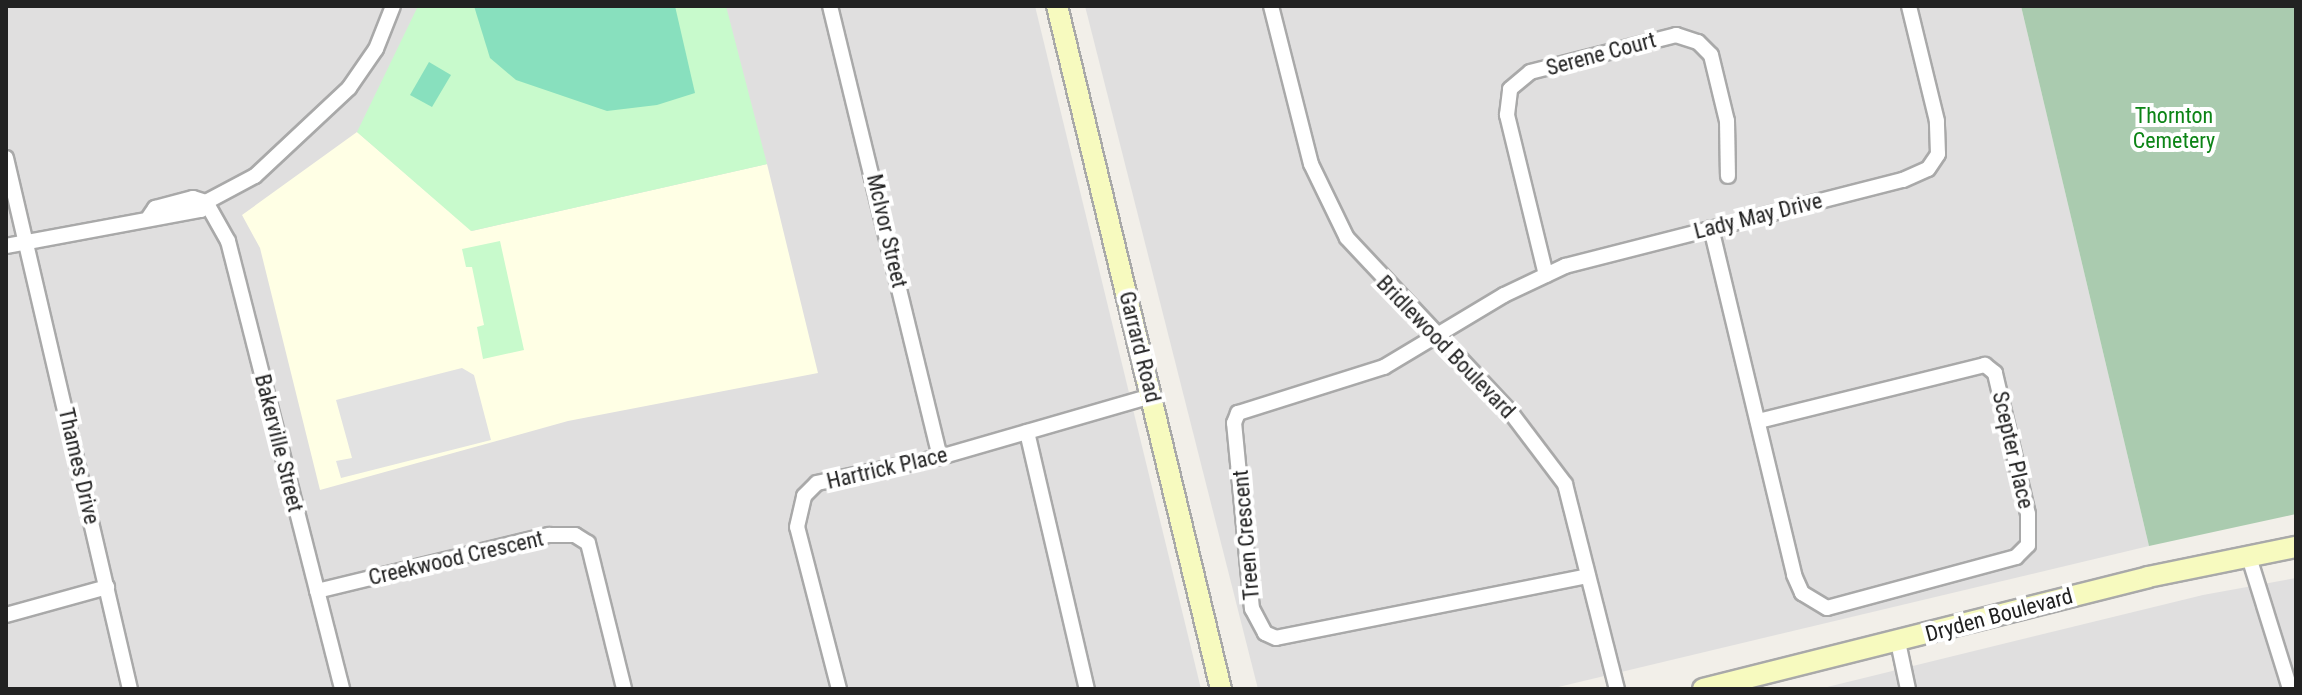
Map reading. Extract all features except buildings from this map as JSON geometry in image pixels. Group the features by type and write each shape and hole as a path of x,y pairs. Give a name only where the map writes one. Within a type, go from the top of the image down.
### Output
{"street":[{"path":"6,246 149,217 155,208 193,198 206,202 255,176 349,88 376,49 393,6"},
{"name":"McIvor Street","path":"830,6 940,457"},
{"name":"Garrard Road","path":"1057,6 1221,689"},
{"name":"Bridlewood Boulevard","path":"1271,6 1324,198 1372,271 1512,414 1565,484 1617,689"},
{"name":"Lady May Drive","path":"1436,337 1546,275 1641,243 1903,180 1928,169 1938,154 1937,121 1909,6"},
{"name":"Serene Court","path":"1546,275 1507,115 1510,89 1530,72 1676,35 1698,42 1711,55 1727,121 1728,176"},
{"name":"Thames Drive","path":"6,158 130,689"},
{"name":"Bakerville Street","path":"206,202 228,241 342,689"},
{"name":"Scepter Place","path":"1711,228 1794,575 1811,601 1827,608 1948,578 2016,557 2028,545 2028,514 1999,387 1995,373 1985,365 1758,421"},
{"name":"Treen Crescent","path":"1436,337 1384,367 1238,413 1234,423 1242,485 1243,552 1257,622 1276,638 1298,637 1588,576"},
{"name":"Hartrick Place","path":"839,689 797,527 804,496 817,483 940,457 1152,396"},
{"path":"1027,432 1087,689"},
{"name":"Creekwood Crescent","path":"317,591 549,535 575,535 588,543 624,689"},
{"name":"Dryden Boulevard","path":"1703,689 2148,577 2296,547"},
{"path":"2249,557 2290,689"},
{"path":"6,615 107,587"},
{"path":"1898,642 1908,689"}],"shaded area":[{"path":"6,6 1035,6 1201,689 6,689"},
{"path":"1085,6 2021,6 2149,546 1550,689 1258,689"},
{"path":"357,132 472,231 767,164 818,373 568,421 320,490 260,248 242,215"},
{"path":"462,368 474,375 491,440 341,478 336,461 352,458 336,400"},
{"path":"2296,578 2296,689 1819,689 2203,595"}],"green space":[{"path":"418,6 726,6 767,164 471,231 357,132"},
{"path":"474,6 675,6 695,93 657,105 607,111 516,80 490,58"},
{"name":"Thornton Cemetery","path":"2021,6 2296,6 2296,514 2149,546"},
{"path":"429,62 451,75 432,107 410,95"},
{"path":"500,241 524,350 483,359 477,327 484,325 472,267 466,267 462,249"}]}
